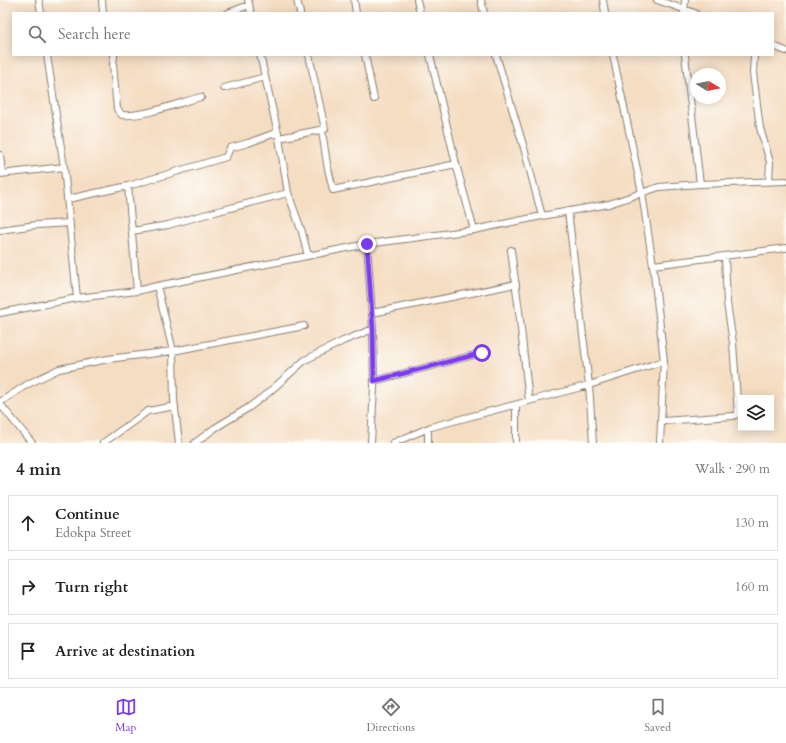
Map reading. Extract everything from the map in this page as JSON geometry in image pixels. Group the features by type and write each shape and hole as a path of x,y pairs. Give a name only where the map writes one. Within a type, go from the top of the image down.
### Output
{"street":[{"path":"39,0 41,12"},
{"path":"102,0 104,12"},
{"path":"298,0 300,12"},
{"path":"354,0 356,12"},
{"path":"417,0 420,12"},
{"path":"480,0 484,12"},
{"path":"603,0 605,12"},
{"path":"657,0 684,11 684,0"},
{"path":"230,12 249,3"},
{"path":"774,46 786,51"},
{"path":"47,56 68,199 77,298"},
{"path":"114,56 117,109 122,115 147,113 201,97"},
{"path":"260,56 278,135 288,193 302,232 308,256"},
{"path":"309,56 325,128 322,131 332,189 334,191 456,164"},
{"path":"365,56 374,99"},
{"path":"430,56 456,164 474,230"},
{"path":"496,56 524,148 542,216"},
{"path":"614,56 642,193 653,265 664,361 660,443"},
{"path":"685,56 700,184"},
{"path":"754,56 753,73 760,128 770,162 769,181"},
{"path":"224,88 265,76"},
{"path":"68,199 128,186 226,157 230,148 248,143 278,135 322,131"},
{"path":"0,155 1,174 64,167"},
{"path":"0,313 77,298 137,291 367,244 474,230 609,204 659,187 786,181"},
{"path":"128,186 137,291"},
{"path":"132,231 168,225 288,193"},
{"path":"568,211 589,385 593,443"},
{"path":"0,230 36,225 70,223"},
{"path":"367,244 373,329 374,381 371,443"},
{"path":"653,265 786,248"},
{"path":"511,250 529,401"},
{"path":"662,421 733,416 738,414 733,343 727,303 724,256"},
{"path":"372,313 516,284"},
{"path":"157,286 172,351 175,406 180,443"},
{"path":"32,443 0,403 28,384 59,369 108,359 172,351 304,326"},
{"path":"195,443 268,393 305,360 343,341 373,329"},
{"path":"374,381 482,353"},
{"path":"393,443 431,428 589,385 664,361"},
{"path":"516,405 516,443"},
{"path":"103,443 148,411 175,406"},
{"path":"428,429 428,443"}],"route":[{"path":"367,244 373,329 374,381 482,353"}]}
